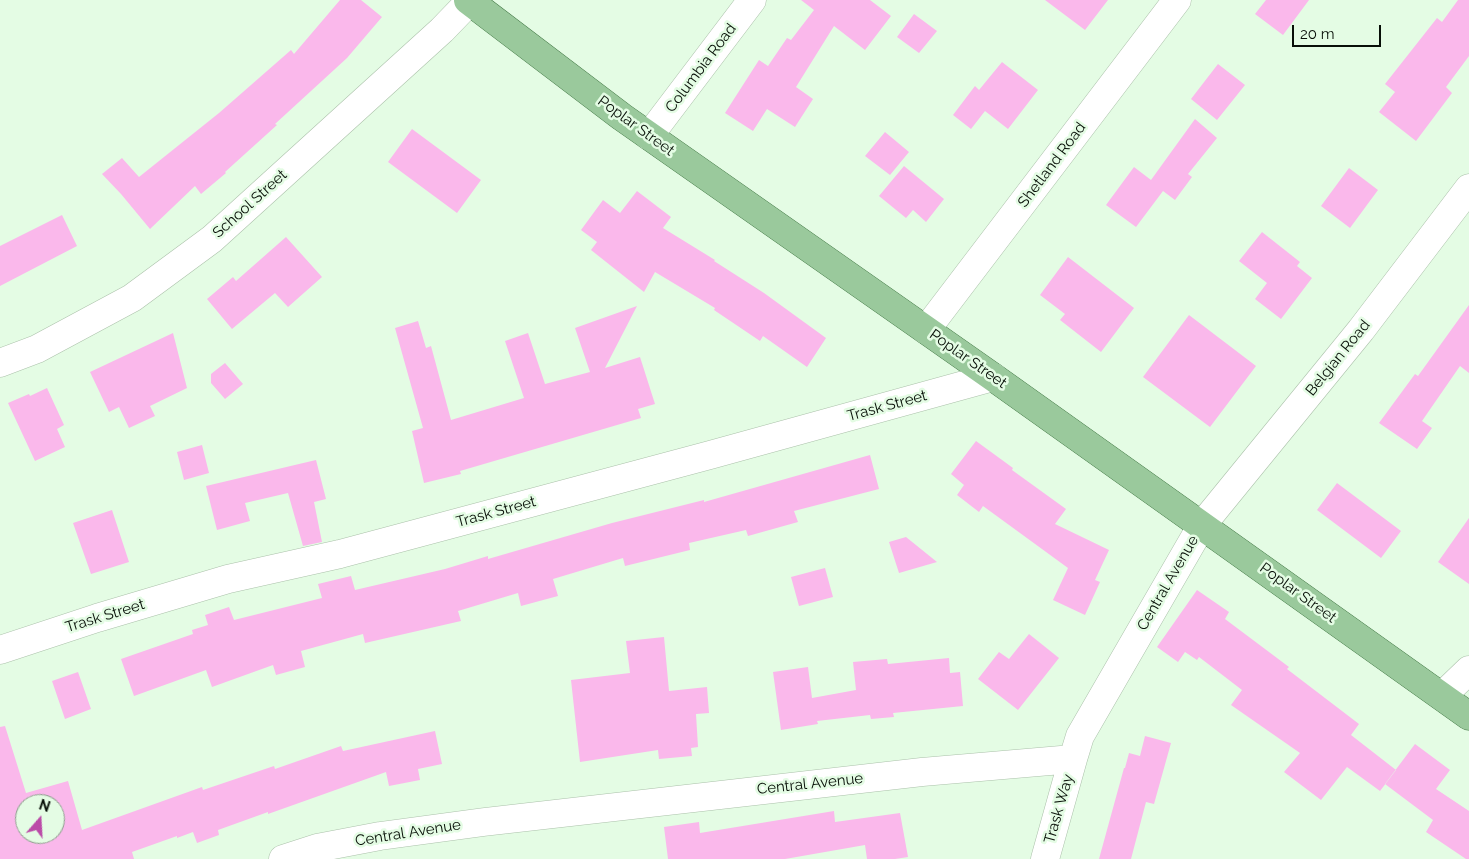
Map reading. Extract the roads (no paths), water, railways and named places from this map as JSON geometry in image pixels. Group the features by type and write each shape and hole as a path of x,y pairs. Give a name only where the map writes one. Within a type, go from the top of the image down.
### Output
{"main road":[{"name":"Poplar Street","path":"469,0 649,136 993,377 1469,716"}],"street":[{"name":"School Street","path":"0,363 37,349 132,298 212,239 442,30 469,0"},
{"name":"Columbia Road","path":"649,136 752,0"},
{"name":"Shetland Road","path":"926,330 1178,0"},
{"name":"Belgian Road","path":"1202,525 1361,330 1469,188"},
{"name":"Trask Street","path":"0,650 97,618 228,579 340,554 993,377"},
{"name":"Central Avenue","path":"283,859 317,848 380,836 484,822 922,772 1073,759 1080,736 1202,525"},
{"path":"1442,696 1469,670"},
{"name":"Trask Way","path":"1045,859 1073,759"}]}
